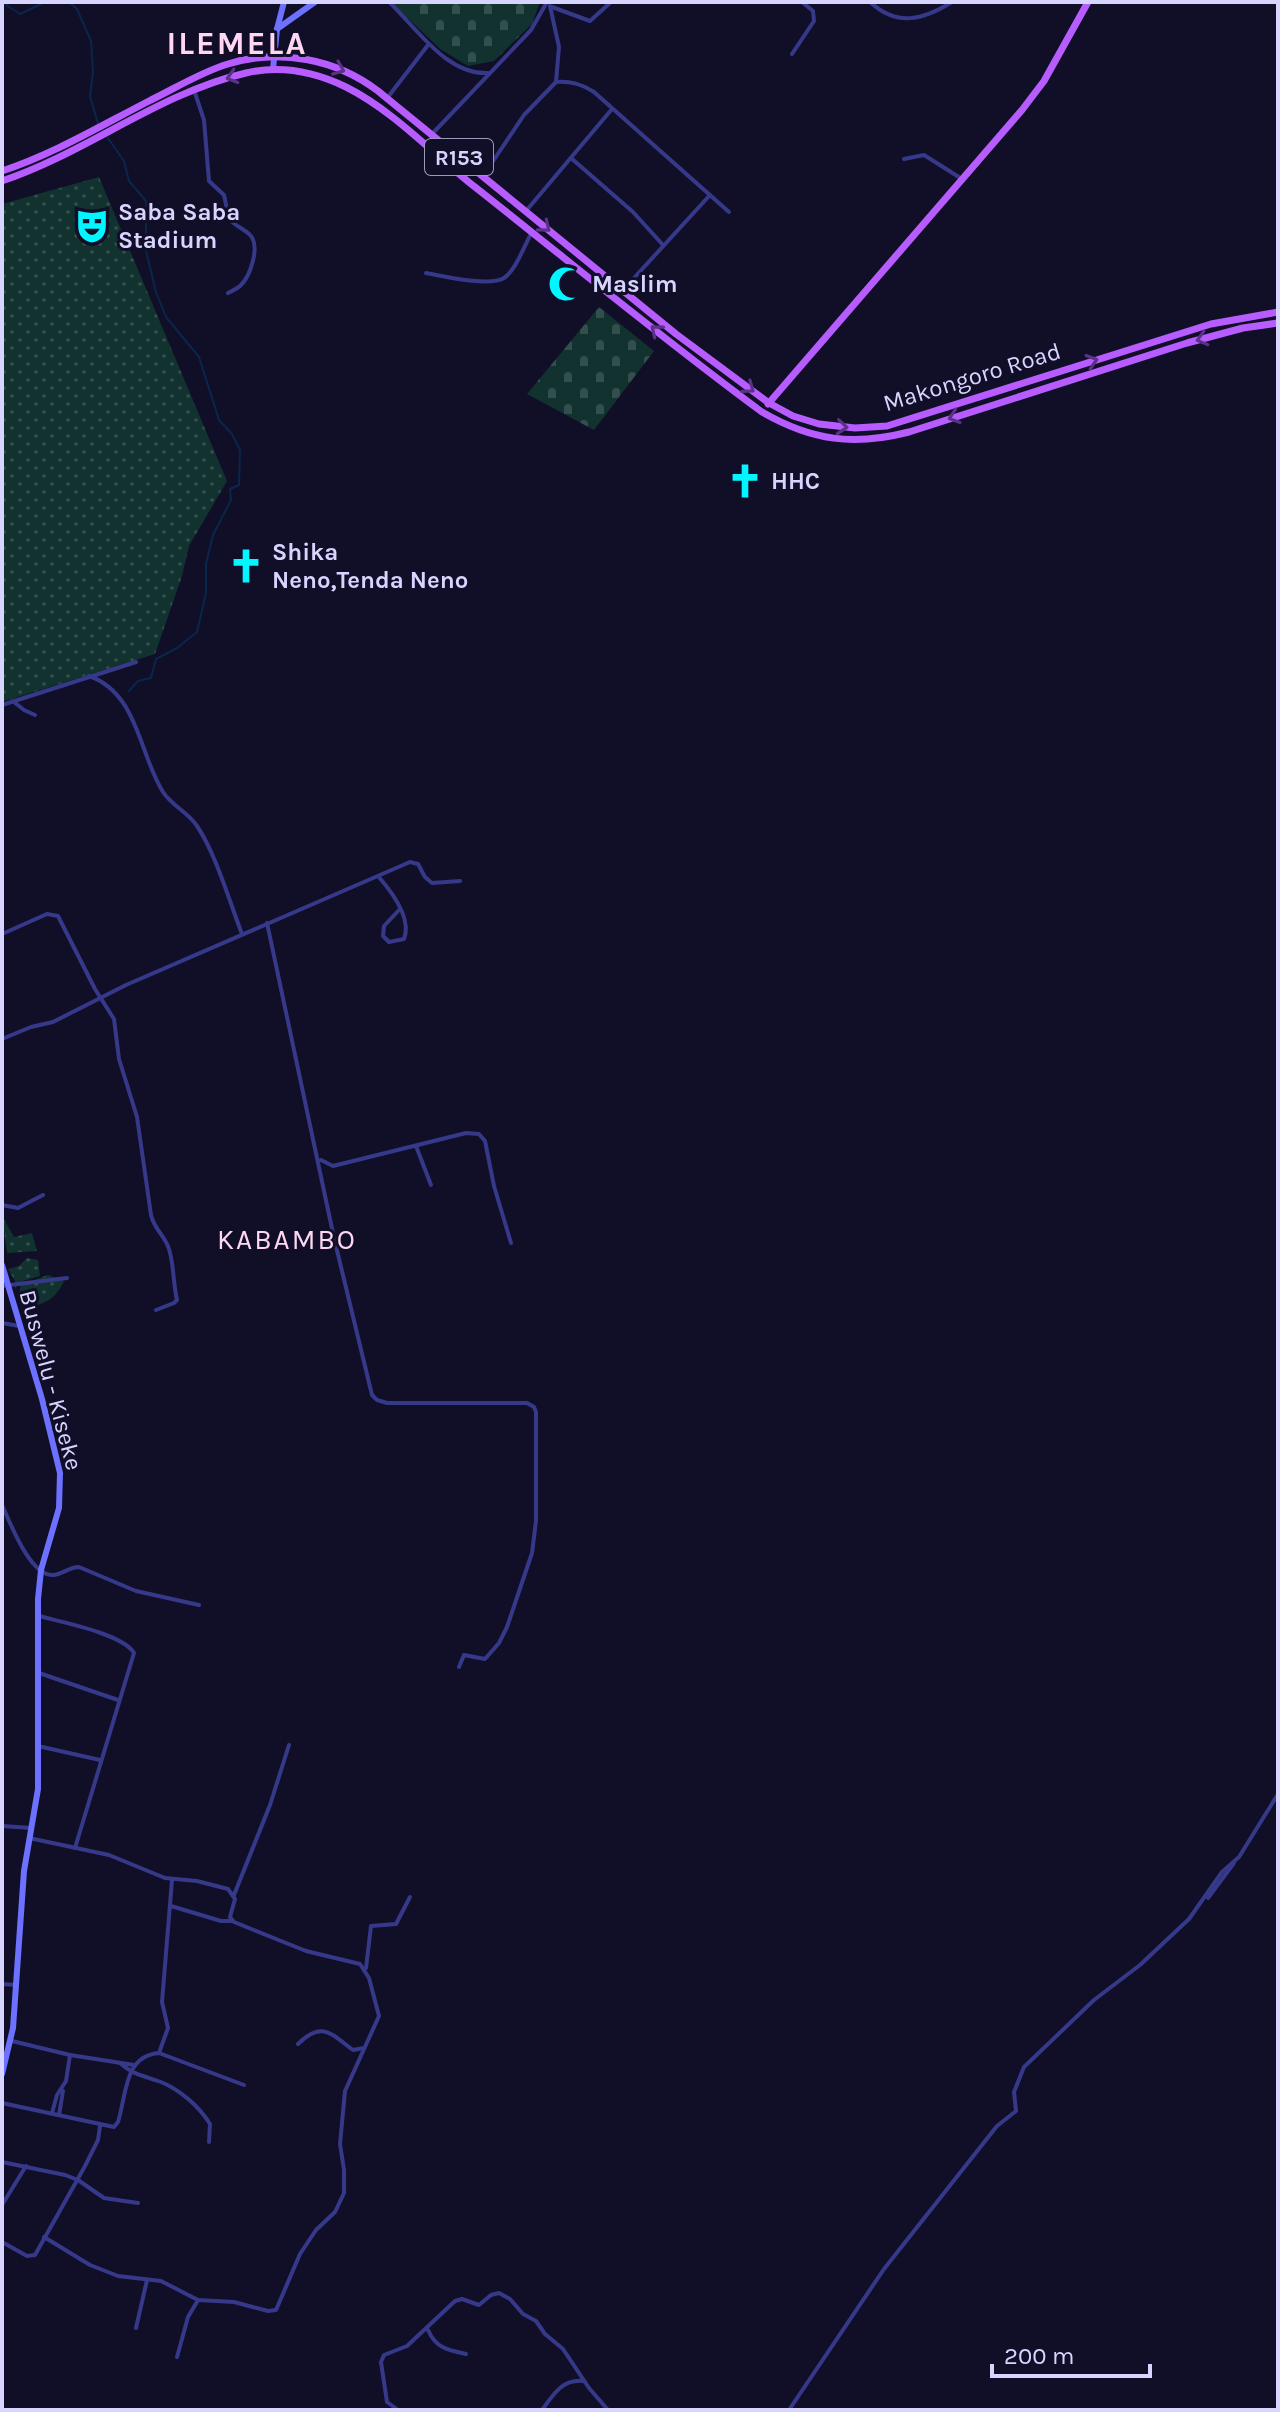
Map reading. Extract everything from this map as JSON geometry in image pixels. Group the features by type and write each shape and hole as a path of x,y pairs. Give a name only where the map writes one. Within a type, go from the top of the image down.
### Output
{"main road":[{"path":"273,69 277,29 284,2"},
{"path":"277,29 315,2"},
{"path":"762,412 1044,81 1088,2"},
{"name":"Makongoro Road","path":"2,171 37,158 216,68 244,60 274,57 331,65 366,82 388,98 676,334 769,403 793,416 819,424 855,428 887,426 1211,324 1278,312"},
{"name":"Makongoro Road","path":"2,181 39,167 194,90 247,72 273,69 323,77 374,104 762,412 802,432 818,436 854,440 889,437 1187,343 1243,328 1278,323"},
{"name":"Buswelu - Kiseke","path":"2,1265 5,1285 51,1431 60,1480 59,1508 41,1570 37,1616 38,1789 24,1871 12,2041 2,2074"}],"street":[{"path":"389,2 428,45 468,70 488,73"},
{"path":"548,4 589,21 611,2"},
{"path":"792,54 814,21 813,11 802,2"},
{"path":"870,2 886,15 901,19 931,13 952,2"},
{"path":"432,134 531,30 548,4"},
{"path":"483,176 524,115 556,82 559,47 548,4"},
{"path":"388,98 428,45"},
{"path":"556,82 583,85 729,212"},
{"path":"194,90 204,120 209,181 224,195 229,219 250,235 254,244 254,255 245,281 228,293"},
{"path":"526,211 612,109"},
{"path":"904,159 924,155 962,179"},
{"path":"571,158 633,212 663,245"},
{"path":"623,290 710,195"},
{"path":"426,273 498,280 508,274 533,232"},
{"path":"2,705 136,662"},
{"path":"89,676 105,683 121,701 142,741 162,791 199,828 242,934"},
{"path":"14,702 35,715"},
{"path":"2,1039 53,1022 99,997 413,862 432,883 460,881"},
{"path":"378,876 400,909 406,936 400,942 389,942 383,936 384,926 400,909"},
{"path":"2,934 26,922 54,913 58,916 99,997 114,1019 119,1059 137,1117 152,1221 167,1244 173,1264 177,1300 156,1310"},
{"path":"267,923 334,1238 372,1395 387,1403 527,1403 536,1412 536,1521 530,1562 499,1643 485,1659 464,1655 459,1667"},
{"path":"319,1158 333,1166 466,1133 482,1136 511,1243"},
{"path":"416,1146 431,1185"},
{"path":"2,1205 18,1208 43,1195"},
{"path":"5,1285 67,1278"},
{"path":"2,1323 19,1326"},
{"path":"2,1505 27,1555 41,1570 53,1575 79,1567 136,1591 199,1605"},
{"path":"37,1616 93,1631 129,1646 134,1653 75,1848"},
{"path":"37,1672 118,1700"},
{"path":"232,1921 234,1895 270,1805 289,1745"},
{"path":"38,1746 100,1760"},
{"path":"789,2410 884,2269 997,2126 1016,2111 1014,2092 1023,2068 1094,2000 1140,1965 1189,1919 1222,1872 1235,1861 1278,1794"},
{"path":"2,1826 31,1828"},
{"path":"29,1838 109,1855 172,1880 225,1887 234,1895"},
{"path":"159,2053 168,2028 162,2002 172,1880"},
{"path":"44,2237 104,2272 131,2279 161,2281 198,2300 234,2302 268,2311 278,2308 300,2254 316,2230 335,2212 344,2193 340,2144 343,2103 348,2082 379,2016 366,1971 371,1926 396,1924 410,1897"},
{"path":"171,1906 221,1921 232,1921 306,1951 354,1961 366,1971"},
{"path":"2,1984 17,1985"},
{"path":"298,2044 310,2033 321,2030 334,2035 353,2050 365,2047"},
{"path":"12,2041 70,2055 134,2065"},
{"path":"2,2103 114,2127 134,2065 146,2054 159,2053 244,2085"},
{"path":"59,2115 70,2055"},
{"path":"120,2063 131,2073 163,2083 183,2094 210,2124 209,2142"},
{"path":"51,2113 63,2088"},
{"path":"2,2242 32,2256 78,2180 98,2140 100,2126"},
{"path":"2,2162 78,2180 104,2198 138,2203"},
{"path":"2,2205 26,2166"},
{"path":"136,2328 147,2280"},
{"path":"398,2410 387,2402 382,2357 407,2346 428,2330 455,2301 462,2299 482,2305 491,2295 499,2293 536,2321 566,2354 608,2410"},
{"path":"177,2357 188,2317 198,2300"},
{"path":"428,2330 441,2348 466,2354"},
{"path":"542,2410 568,2382 585,2381"}],"green space":[{"path":"391,2 540,2 532,24 494,61 468,66 440,49"},
{"path":"99,177 227,481 189,546 155,654 2,702 2,204"},
{"path":"599,307 654,351 594,430 527,394"},
{"path":"2,1216 14,1237 32,1233 37,1251 7,1253"},
{"path":"27,1258 38,1260 40,1276 19,1282 15,1289 15,1281 8,1269 19,1266"},
{"path":"48,1275 64,1281 60,1288 48,1300 24,1310 19,1293 21,1285"}],"waterway":[{"path":"2,2 20,14 45,2"},
{"path":"69,2 77,9 91,41 93,72 90,96 98,124 124,161 129,181 146,201 146,251 156,292 166,317 199,357 219,420 232,434 240,450 239,485 230,489 231,500 213,535 206,564 206,593 197,632 156,659 151,678 138,681 129,691"}],"place":[{"name":"Saba Saba Stadium","path":"92,226"},
{"name":"Maslim","path":"566,284"},
{"name":"HHC","path":"745,481"},
{"name":"Shika Neno,Tenda Neno","path":"246,566"}],"district":[{"name":"ILEMELA","path":"237,43"},
{"name":"KABAMBO","path":"287,1239"}]}
